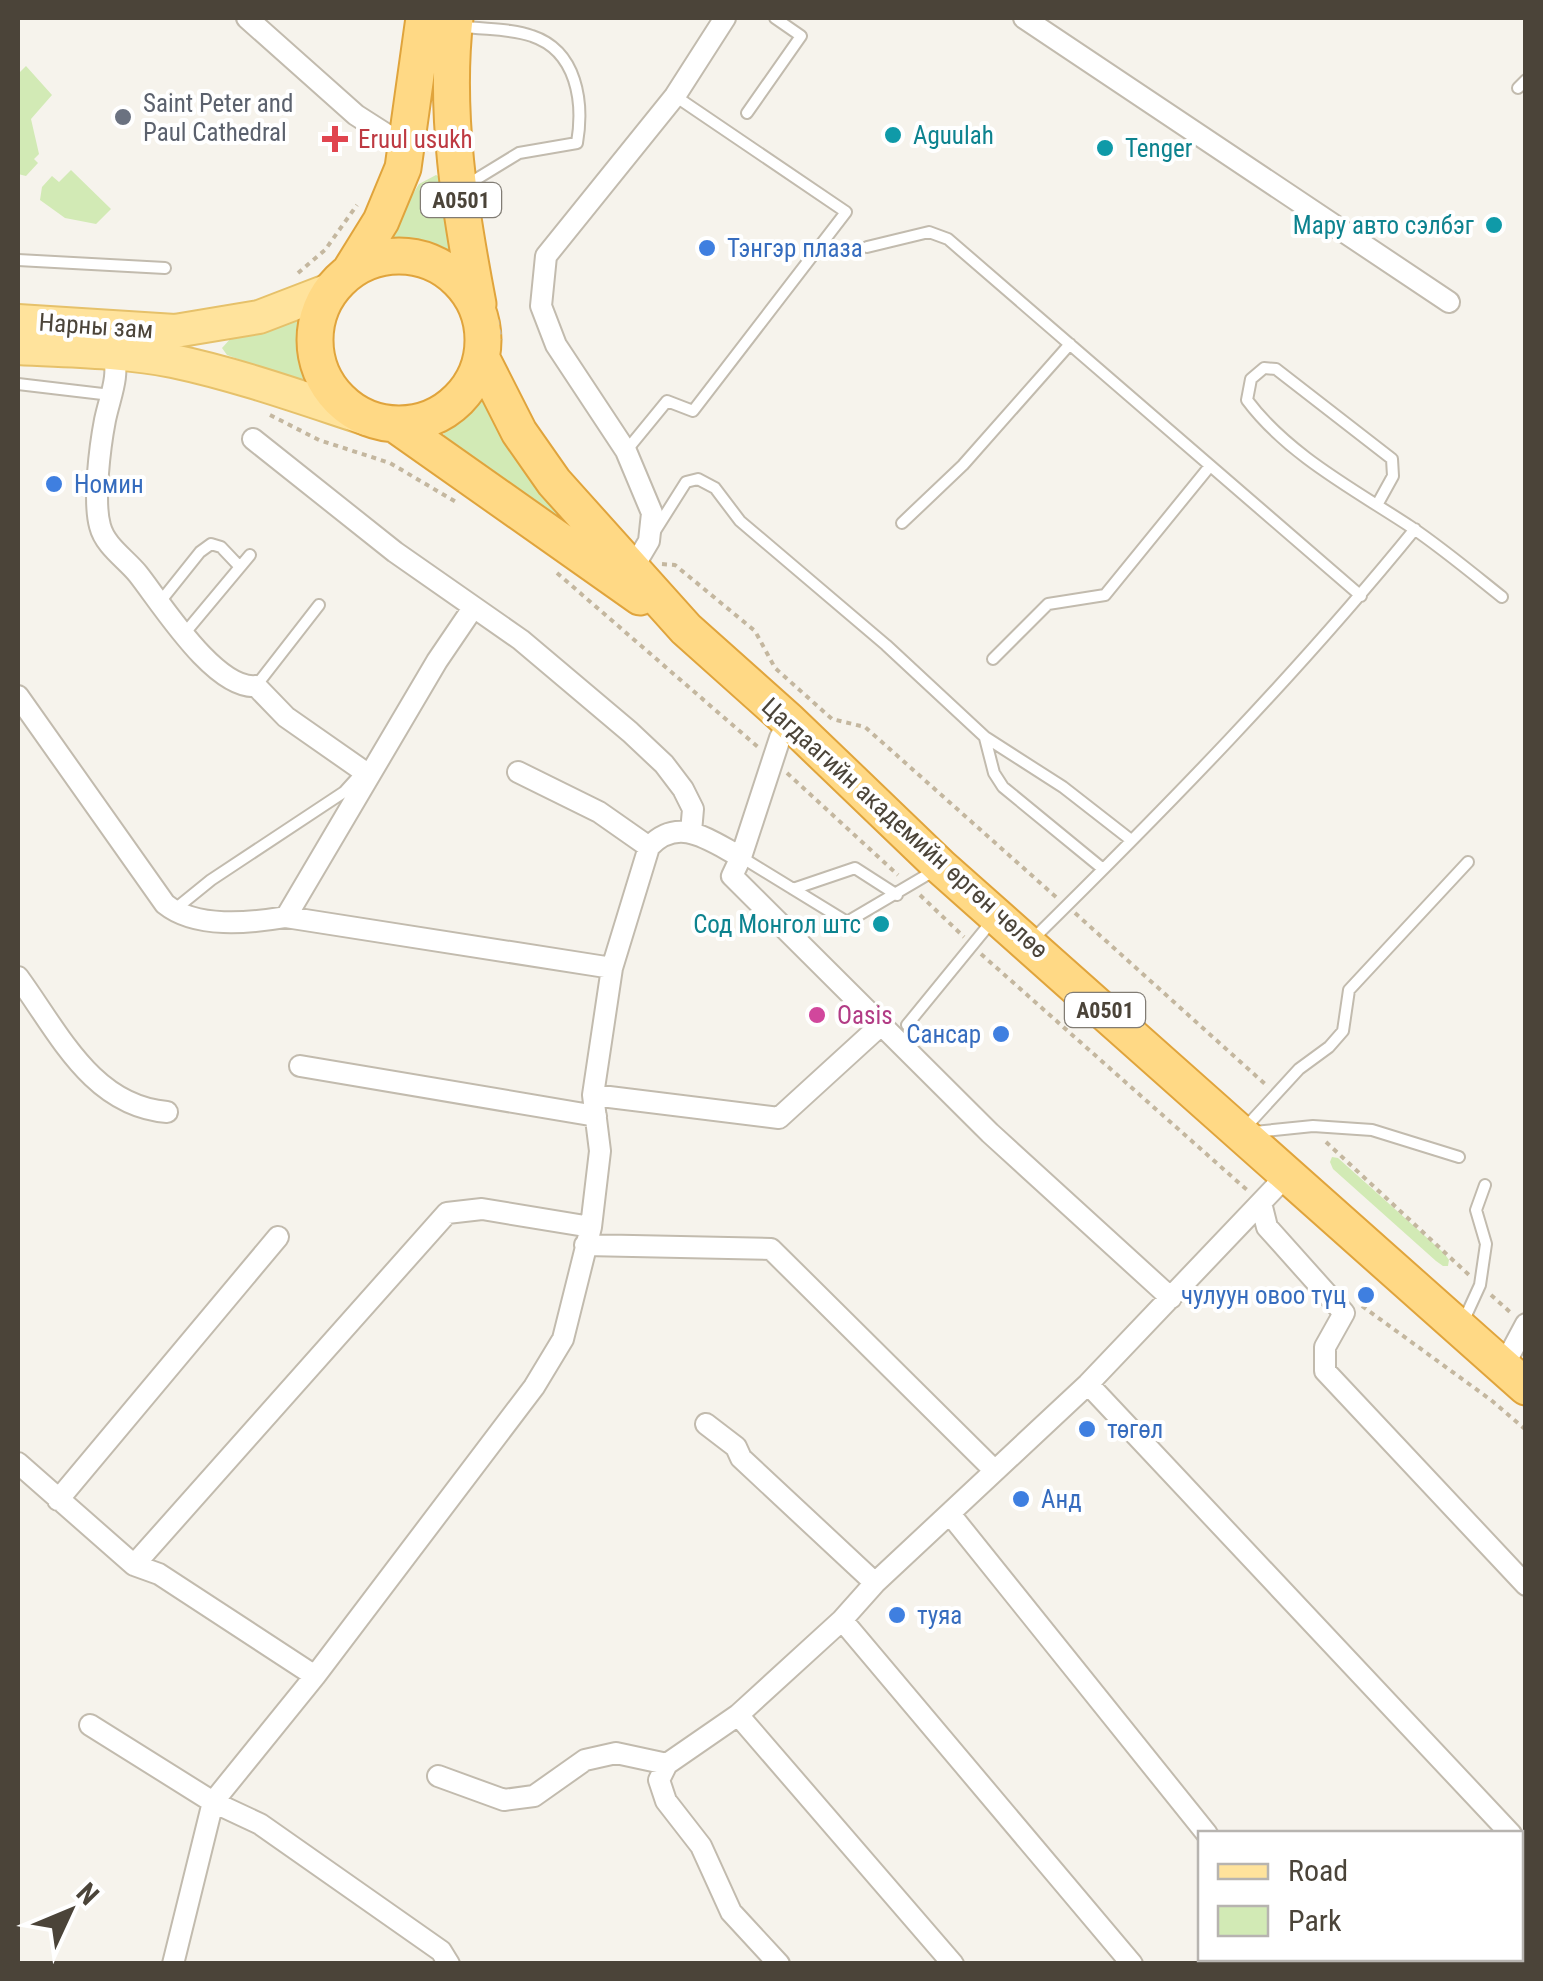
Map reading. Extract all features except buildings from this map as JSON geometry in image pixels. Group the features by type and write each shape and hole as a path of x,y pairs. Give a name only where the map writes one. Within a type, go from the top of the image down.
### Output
{"highway":[{"name":"A0501","path":"381,422 345,405 328,386 318,362 314,337 319,312 381,221 403,168 414,102 444,20"},
{"name":"A0501","path":"444,20 459,188 490,335"},
{"name":"A0501","path":"341,280 372,260 396,256 421,258 444,268 463,284 490,335"},
{"path":"381,422 425,421 451,408 470,386 490,335"},
{"name":"Цагдаагийн академийн өргөн чөлөө","path":"490,335 519,432 554,482 641,554 686,629"},
{"name":"Цагдаагийн академийн өргөн чөлөө","path":"381,422 686,629 942,867 1514,1377"}],"main road":[{"path":"173,346 259,317 341,280"},
{"name":"Нарны зам","path":"18,321 173,346"},
{"path":"173,346 233,375 381,422"},
{"name":"Нарны зам","path":"18,348 113,353 173,346"}],"street":[{"path":"247,18 356,115 406,147"},
{"path":"641,554 653,527 652,513 626,452 556,345 541,306 546,256 675,96 726,18"},
{"path":"1024,18 1449,302"},
{"path":"113,353 118,369 103,438 100,525 106,540 184,634 220,670 243,686 256,686 286,716 366,773"},
{"path":"253,439 395,552 522,640 664,764 691,802 691,832"},
{"path":"286,917 366,773 473,608"},
{"path":"18,696 173,911 227,921 286,917 612,968"},
{"path":"789,721 772,760 742,858 732,876 990,1132 1171,1298"},
{"path":"518,772 598,812 649,847"},
{"path":"173,1964 213,1802 315,1676 534,1388 564,1339 588,1236 600,1151 594,1106 612,968 649,847 670,832 691,832 742,858"},
{"path":"18,978 87,1072 111,1096 141,1110 167,1112"},
{"path":"300,1066 594,1106 779,1118 882,1024"},
{"path":"779,1964 731,1912 701,1846 666,1801 659,1780 666,1764 738,1715 842,1620 875,1583 1088,1384 1288,1174"},
{"path":"1261,1204 1267,1227 1344,1313 1325,1348 1325,1371 1526,1585"},
{"path":"134,1565 447,1213 482,1209 588,1236 771,1249 994,1470"},
{"path":"58,1500 278,1237"},
{"path":"1514,1377 1525,1325"},
{"path":"1088,1384 1507,1831"},
{"path":"706,1424 736,1448 875,1583"},
{"path":"18,1463 134,1565 159,1574 315,1676"},
{"path":"950,1514 1205,1831"},
{"path":"842,1620 1132,1964"},
{"path":"738,1715 953,1964"},
{"path":"90,1726 213,1802 260,1824 441,1952 449,1964"},
{"path":"438,1776 504,1800 534,1796 585,1760 616,1753 666,1764"}],"lane":[{"path":"748,113 801,36 774,18"},
{"path":"444,20 532,36 557,52 569,64 575,79 580,128 577,143 519,153 475,183 459,188"},
{"path":"626,452 667,401 693,411 846,212 675,96"},
{"path":"867,247 929,232 948,239 1361,596"},
{"path":"18,260 165,268"},
{"path":"902,523 963,465 1070,344"},
{"path":"1377,505 1394,476 1392,460 1276,370 1264,368 1251,380 1247,400 1260,418 1338,481 1415,530 1502,596"},
{"path":"18,384 111,395"},
{"path":"993,658 1048,604 1105,595 1210,466"},
{"path":"641,554 686,482 698,478 715,488 740,521 886,644 985,737 1064,787 1131,840"},
{"path":"1029,943 1361,596 1415,530"},
{"path":"160,602 211,544 222,546 240,567"},
{"path":"184,634 250,555"},
{"path":"256,686 318,605"},
{"path":"985,737 994,773 1003,787 1103,869"},
{"path":"173,911 211,880 344,792 366,773"},
{"path":"742,858 847,922 942,867"},
{"path":"1241,1133 1275,1093 1343,1031 1350,990 1468,862"},
{"path":"794,890 855,868 897,895"},
{"path":"907,1025 997,915"},
{"path":"1241,1133 1310,1126 1372,1130 1458,1157"},
{"path":"1460,1330 1480,1285 1486,1244 1476,1210 1485,1186"}],"path":[{"path":"289,281 325,250 364,196"},
{"path":"264,412 320,440 390,463 457,502"},
{"path":"641,554 652,563 676,566 755,630 775,668 832,720 865,726 1275,1093"},
{"path":"551,568 772,760 1261,1204"},
{"path":"1310,1126 1525,1325"},
{"path":"1352,1299 1478,1390 1526,1430"}],"green space":[{"path":"26,66 52,95 31,119 39,154 34,159 38,163 26,176 18,174 18,74"},
{"path":"71,170 111,209 96,224 65,218 40,200 42,187 52,176 59,182"},
{"path":"436,175 442,178 456,256 451,261 416,246 386,247 383,242 419,184"},
{"path":"308,313 302,345 309,375 307,384 227,355 222,348 232,337"},
{"path":"488,399 576,526 572,533 443,438 444,431 479,401"},
{"path":"1332,1157 1338,1158 1444,1253 1448,1266 1436,1261 1333,1169"}],"place":[{"name":"Saint Peter and Paul Cathedral","path":"123,117"},
{"name":"Aguulah","path":"893,135"},
{"name":"Eruul usukh","path":"335,139"},
{"name":"Tenger","path":"1105,148"},
{"name":"Мару авто сэлбэг","path":"1494,225"},
{"name":"Тэнгэр плаза","path":"707,248"},
{"name":"Номин","path":"54,484"},
{"name":"Сод Монгол штс","path":"881,924"},
{"name":"Oasis","path":"817,1015"},
{"name":"Сансар","path":"1001,1034"},
{"name":"чулуун овоо түц","path":"1366,1295"},
{"name":"төгөл","path":"1087,1429"},
{"name":"Анд","path":"1021,1499"},
{"name":"туяа","path":"897,1615"}]}
